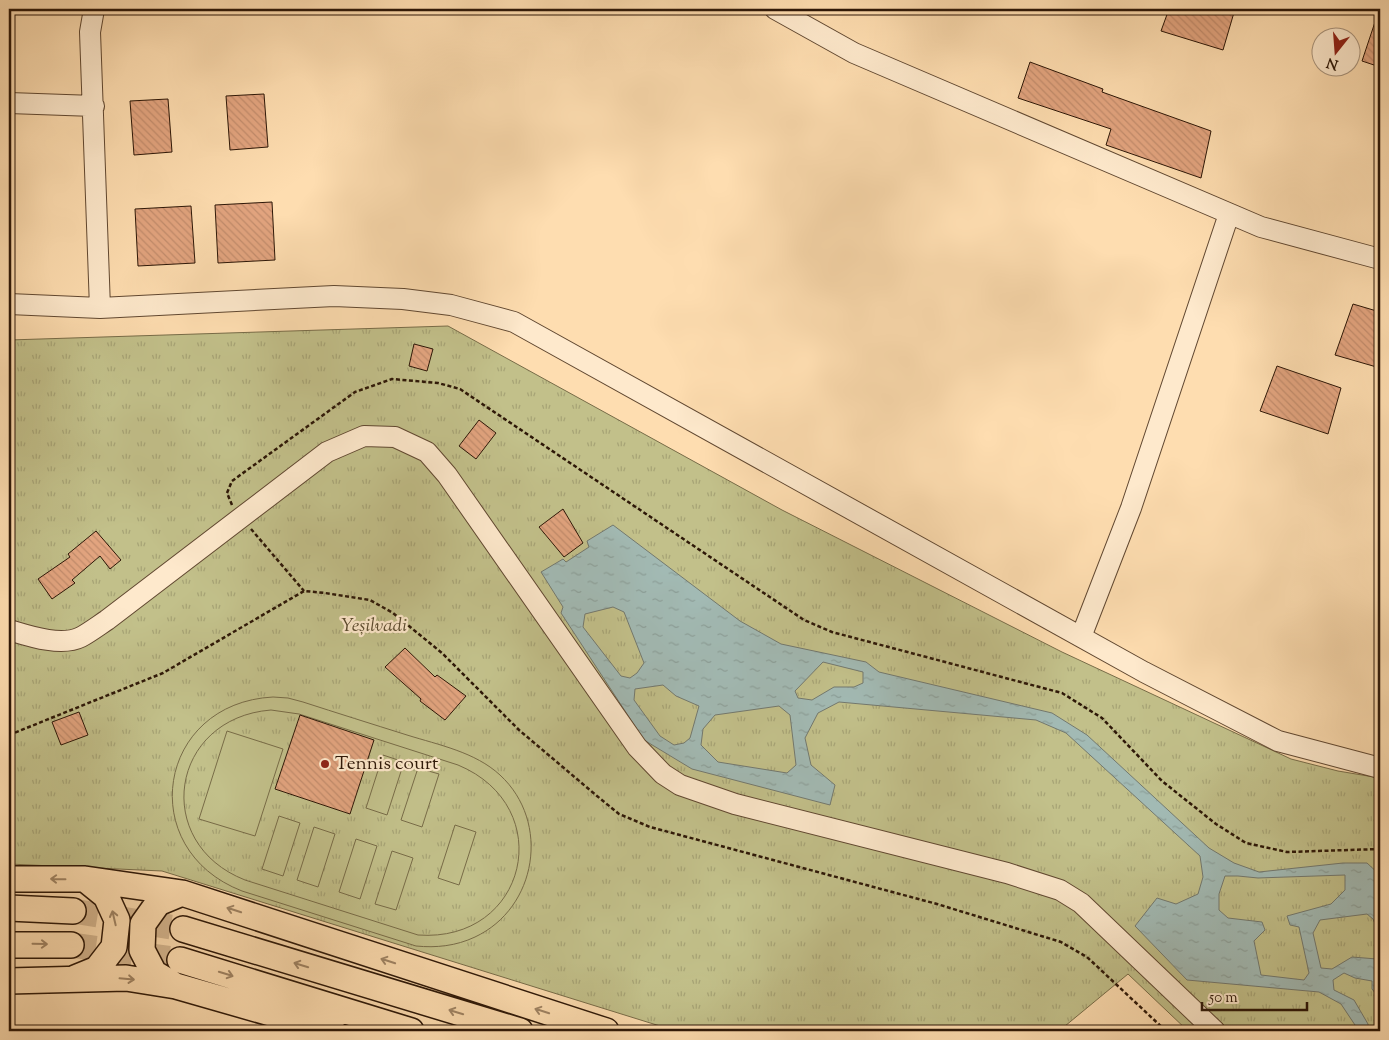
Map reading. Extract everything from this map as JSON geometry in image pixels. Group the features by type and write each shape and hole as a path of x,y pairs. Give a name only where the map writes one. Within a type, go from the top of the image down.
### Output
{"main road":[{"path":"9,879 85,879 182,893 606,1031"},
{"path":"72,979 97,968 114,947 117,920 106,896 85,879"},
{"path":"176,986 154,973 142,950 143,924 158,903 182,893"},
{"path":"9,908 73,911"},
{"path":"184,929 520,1031"},
{"path":"9,945 71,945"},
{"path":"180,960 411,1031"},
{"path":"9,981 126,978 176,986 333,1031"}],"street":[{"path":"94,9 90,32 100,308"},
{"path":"782,10 854,53 1229,214 1261,227 1380,259"},
{"path":"9,103 94,106"},
{"path":"1081,637 1131,508 1229,214"},
{"path":"9,304 100,308 334,296 403,299 451,304 514,322 1211,708 1278,740 1380,768"},
{"path":"9,630 56,641 79,638 107,620 327,452 364,436 395,437 427,452 447,475 637,747 663,774 680,785 735,804 1006,873 1060,890 1082,903 1215,1031"}],"path":[{"path":"304,591 234,509 227,493 232,481 355,392 392,379 438,382 460,389 804,620 832,632 1062,693 1102,718 1162,781 1216,824 1246,843 1287,852 1380,849"},
{"path":"9,735 163,673 304,591 370,600 393,613 442,653 520,730 619,814 650,828 937,904 1061,942 1087,956 1166,1031"}],"green space":[{"name":"Yeşilvadi","path":"448,326 782,510 1062,652 1291,759 1338,771 1380,778 1380,1031 1188,1031 1128,974 1059,1031 676,1031 162,871 9,864 9,340"},
{"path":"273,697 288,698 456,750 490,767 500,775 516,794 526,816 531,839 530,863 524,885 512,906 496,924 468,940 446,946 416,946 242,891 208,871 185,844 174,813 174,781 184,750 204,724 234,705","holes":["271,710 299,714 458,765 490,785 510,810 518,839 517,869 505,896 484,918 455,932 418,935 245,880 215,862 195,839 185,812 185,784 194,758 211,735 237,718"]},
{"path":"227,731 283,749 255,836 199,819"},
{"path":"383,755 404,762 387,815 366,808"},
{"path":"418,768 439,774 422,827 401,820"},
{"path":"279,816 300,823 283,876 262,869"},
{"path":"455,825 476,832 459,885 438,878"},
{"path":"314,827 335,834 318,887 297,880"},
{"path":"356,839 377,846 360,899 339,892"},
{"path":"392,851 413,858 396,910 375,904"}],"water":[{"path":"613,525 740,621 781,644 866,662 879,672 1052,713 1087,735 1209,848 1234,863 1259,872 1343,863 1367,863 1380,875 1380,936 1373,919 1367,914 1320,920 1313,933 1321,968 1332,969 1352,957 1377,959 1380,954 1380,999 1372,989 1372,981 1355,978 1344,973 1333,980 1334,990 1354,1000 1368,1024 1369,1031 1359,1031 1341,1004 1319,992 1187,980 1135,926 1157,898 1176,904 1198,894 1203,877 1200,856 1066,733 1036,720 839,702 818,713 805,738 811,765 835,785 830,805 692,769 644,740 561,613 563,607 541,572 563,559 566,562 589,547 587,541","holes":["613,607 624,612 644,663 637,673 630,678 621,676 583,627 585,614","823,662 863,672 863,683 854,687 834,687 812,700 798,698 795,691","663,685 676,696 699,706 690,738 684,743 674,745 660,736 634,700 635,689","779,706 790,715 796,765 787,773 718,762 701,745 703,729 715,715","1345,875 1345,890 1331,904 1287,916 1290,925 1299,927 1309,973 1304,980 1261,975 1254,941 1265,930 1262,922 1228,918 1219,910 1219,894 1225,876 1258,878"]}],"building":[{"path":"1169,9 1235,9 1223,50 1161,31"},
{"path":"1378,13 1380,14 1380,67 1362,61"},
{"path":"1030,62 1103,89 1102,92 1211,131 1201,178 1106,145 1111,129 1018,98"},
{"path":"264,94 268,147 230,150 226,96"},
{"path":"168,99 172,152 134,155 130,101"},
{"path":"272,202 275,260 218,263 215,205"},
{"path":"191,206 195,263 138,266 135,209"},
{"path":"1353,304 1380,312 1380,368 1335,355"},
{"path":"414,344 433,349 427,371 409,366"},
{"path":"1277,366 1341,388 1328,434 1260,411"},
{"path":"479,420 496,433 476,459 459,446"},
{"path":"563,509 583,543 564,557 539,527"},
{"path":"96,531 121,560 110,569 100,556 72,580 75,583 52,599 38,579 70,557 68,554"},
{"path":"405,648 435,677 437,675 466,696 445,720 420,701 421,699 385,667"},
{"path":"79,712 88,735 61,745 52,722"},
{"name":"Tennis court","path":"300,715 374,740 350,814 275,789"}],"tunnel":[{"path":"73,911 183,929"},
{"path":"71,945 180,960"}],"place":[{"name":"Tennis court","path":"325,764"}]}
